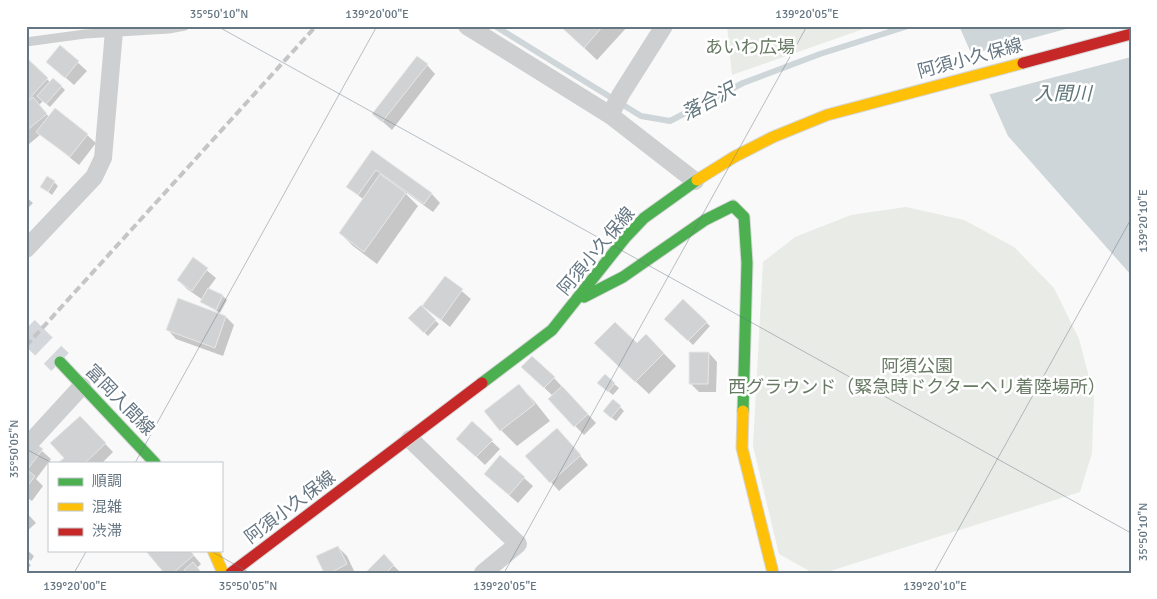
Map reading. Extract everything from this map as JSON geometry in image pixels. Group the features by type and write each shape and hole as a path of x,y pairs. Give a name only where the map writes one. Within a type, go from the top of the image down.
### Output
{"street":[{"path":"466,26 614,106 695,181"},
{"path":"614,106 664,26"},
{"path":"26,250 94,177 103,158 114,31"},
{"name":"阿須小久保線","path":"224,572 410,439 552,330 625,238 644,218 695,181 734,157 773,137 827,115 1131,34"},
{"path":"578,299 622,278 705,220 733,206 744,217 747,263 742,448 773,573"},
{"name":"富岡入間線","path":"60,362 154,462"},
{"path":"26,447 82,386"},
{"path":"410,439 518,544 483,573"},
{"path":"214,552 224,572"}],"lane":[{"path":"26,42 114,31 169,29 185,26"}],"green space":[{"name":"あいわ広場","path":"727,26 872,26 732,75"},
{"name":"阿須公園 西グラウンド（緊急時ドクターヘリ着陸場所）","path":"906,207 964,220 1014,247 1054,288 1079,339 1094,396 1092,453 1080,492 824,573 813,573 779,554 753,446 763,262 795,237 851,215"}],"water":[{"name":"入間川","path":"959,26 1131,26 1131,275 1008,136"}],"pier":[{"path":"1077,26 1131,26 1131,57 987,95 969,55"}],"building":[{"path":"560,26 603,26 584,48"},
{"path":"60,45 79,61 65,78 46,62"},
{"path":"417,56 428,64 382,122 372,114"},
{"path":"26,57 48,78 27,101 26,101"},
{"path":"53,78 62,86 46,104 37,96"},
{"path":"33,97 47,114 26,131 26,103"},
{"path":"55,108 88,134 70,157 36,132"},
{"path":"372,150 432,193 424,204 376,170 358,195 346,187"},
{"path":"380,174 406,193 364,252 339,233"},
{"path":"47,176 55,181 48,192 40,187"},
{"path":"193,257 208,268 192,291 177,280"},
{"path":"445,276 463,289 441,320 422,306"},
{"path":"208,288 223,295 216,310 200,302"},
{"path":"178,298 226,316 215,348 166,330"},
{"path":"683,299 707,322 688,341 664,319"},
{"path":"421,305 436,320 424,333 408,318"},
{"path":"615,322 637,343 646,334 664,353 635,382 594,343"},
{"path":"689,352 709,352 708,384 689,384"},
{"path":"532,356 555,377 544,388 521,367"},
{"path":"605,374 615,383 608,392 597,383"},
{"path":"519,384 535,404 500,431 484,411"},
{"path":"562,386 588,414 574,427 548,399"},
{"path":"613,399 621,406 611,418 603,411"},
{"path":"80,416 106,443 86,462 59,462 64,458 50,443"},
{"path":"472,421 493,440 476,457 456,439"},
{"path":"557,428 581,455 550,483 525,456"},
{"path":"34,442 43,449 27,470 35,476 26,488 26,452"},
{"path":"500,455 525,477 509,495 484,474"},
{"path":"338,546 347,564 330,573 324,573 316,556"},
{"path":"147,552 191,552 194,555 173,573 164,573"},
{"path":"384,554 394,565 386,573 365,573"},
{"path":"193,562 201,572 186,573 184,570"}],"waterway":[{"name":"落合沢","path":"495,26 641,116 670,121 743,83 820,54 908,26"}],"tunnel":[{"path":"26,329 60,362"}],"railway":[{"path":"26,346 316,26"}],"traffic: fast":[{"path":"482,383 552,330 625,238 644,218 697,180"},
{"path":"584,297 623,277 705,220 733,206 744,217 747,263 743,411"},
{"path":"60,362 154,462"}],"traffic: slow":[{"path":"697,180 734,157 773,137 827,115 1023,63"},
{"path":"743,411 742,448 773,573"},
{"path":"214,552 223,573"}],"traffic: jam":[{"path":"1023,63 1131,34"},
{"path":"231,573 482,383"}]}
